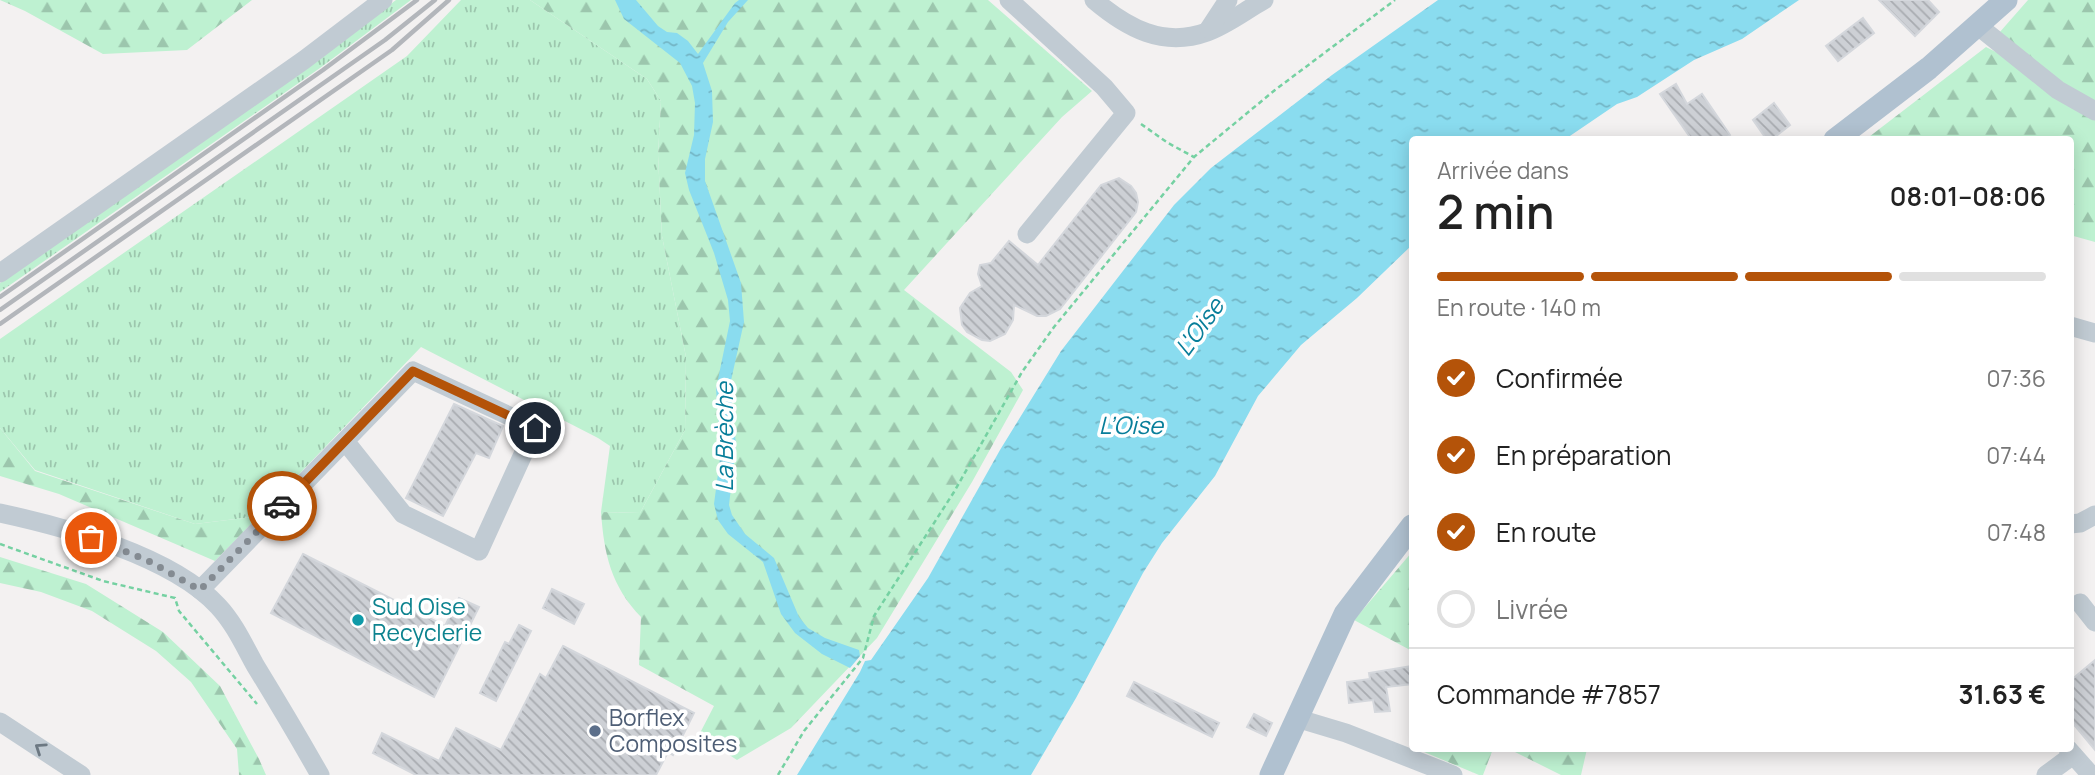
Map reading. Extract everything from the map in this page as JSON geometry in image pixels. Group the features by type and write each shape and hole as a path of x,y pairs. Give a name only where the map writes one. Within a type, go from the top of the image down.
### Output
{"main road":[{"path":"1840,136 1928,68 2006,0"},
{"path":"1271,775 1345,614 1409,529"}],"street":[{"path":"0,273 304,60 383,0"},
{"path":"1009,0 1104,87 1126,113 1027,234"},
{"path":"1207,32 1227,0"},
{"path":"1099,2 1116,19 1146,35 1177,38 1207,32 1264,0"},
{"path":"1978,25 2058,90 2095,111"},
{"path":"2074,327 2095,333"},
{"path":"200,590 413,371 535,428 479,551 403,514 345,441"},
{"path":"0,513 54,526 125,550 169,571 200,590 220,608 233,626 320,775"},
{"path":"2074,524 2095,514"},
{"path":"2080,603 2095,622"},
{"path":"1296,718 1346,733 1453,775"},
{"path":"0,722 80,775"},
{"path":"2046,775 2071,752 2091,775"},
{"path":"1398,775 1407,757"}],"path":[{"path":"778,775 804,731 863,657 874,616 954,492 1022,372 1054,327 1195,157 1275,90 1395,0"},
{"path":"1126,113 1168,143 1195,157"},
{"path":"0,544 103,581 175,598 179,611 264,712"}],"green space":[{"path":"0,0 252,0 187,50 103,54"},
{"path":"396,0 411,0 320,68 0,292 0,283 296,76"},
{"path":"461,0 530,0 647,79 661,101 658,155 662,236 686,357 685,430 640,513 601,512 610,446 421,347 259,516 195,524 35,470 0,428 0,339 407,56"},
{"path":"530,0 988,0 1092,91 1062,117 904,290 1011,372 1023,390 972,482 877,638 791,728 737,760 699,735 714,706 639,665 641,617 616,581 607,556 602,527 601,512 640,513 685,430 686,357 662,236 658,155 661,101 647,79"},
{"path":"2028,0 2095,0 2095,242 2074,236 2074,136 1870,136 1986,47 2000,54 1999,33"},
{"path":"0,428 35,471 195,524 259,516 215,561 59,494 0,476"},
{"path":"1409,556 1409,649 1354,620"},
{"path":"0,557 86,584 163,632 220,686 266,775 239,775 237,749 191,682 156,651 92,611 41,592 0,583"},
{"path":"1424,752 1492,752 1483,775"},
{"path":"1515,752 1586,752 1581,775 1561,775"}],"water":[{"name":"La Brèche","path":"615,0 636,0 658,26 667,32 677,33 688,41 698,54 735,3 748,0 728,22 703,63 712,91 713,122 705,159 705,181 741,283 744,322 730,385 736,445 729,505 732,515 745,534 774,558 799,617 808,628 825,638 859,650 860,656 850,668 822,654 795,633 781,614 763,562 728,534 718,520 714,504 721,451 716,389 730,321 728,300 714,253 685,173 694,135 695,103 692,86 680,63 624,19"},
{"name":"L’Oise","path":"1438,0 1799,0 1742,39 1694,60 1637,97 1617,104 1570,136 1409,136 1409,248 1357,298 1301,345 1258,396 1215,476 1162,543 1143,573 1031,775 797,775 865,661 871,660 928,578 1000,450 1061,351 1174,205 1211,168 1332,75"}],"building":[{"path":"1879,0 1928,0 1939,12 1915,36"},
{"path":"1863,18 1874,33 1838,61 1826,46"},
{"path":"1676,84 1687,104 1702,94 1730,135 1689,136 1660,94"},
{"path":"1774,103 1790,125 1776,136 1764,136 1753,120"},
{"path":"1119,178 1136,193 1136,212 1060,309 1046,316 1037,316 1014,305 1013,320 1005,334 990,341 967,332 962,325 960,308 970,293 982,286 978,274 980,265 991,263 1009,241 1038,265 1101,185"},
{"path":"454,404 503,426 489,458 476,453 443,516 406,498"},
{"name":"Sud Oise Recyclerie","path":"303,554 445,626 459,598 479,607 434,697 271,613"},
{"path":"552,589 584,604 574,624 543,608"},
{"path":"519,625 531,631 496,701 480,693 505,642 509,644"},
{"name":"Borflex Composites","path":"563,646 694,713 673,755 668,752 656,775 416,775 373,753 382,733 439,761 456,728 501,750 540,674 546,678"},
{"path":"2095,660 2095,750 2074,725 2074,678"},
{"path":"1409,666 1409,684 1386,687 1390,711 1375,712 1373,700 1349,703 1347,682 1370,679 1369,673"},
{"path":"1134,682 1219,723 1212,737 1127,696"},
{"path":"1254,714 1272,723 1266,736 1247,727"}],"railway":[{"path":"0,297 323,70 417,0"},
{"path":"0,310 385,40 435,0"},
{"path":"0,324 392,50 449,0"}],"way so far":[{"path":"91,538 147,560 200,590 282,506"}],"place":[{"name":"Sud Oise Recyclerie","path":"358,620"},
{"name":"Borflex Composites","path":"595,731"}],"route":[{"path":"282,506 413,371 535,428"}],"water label":[{"name":"L'Oise","path":"1200,327"}]}
